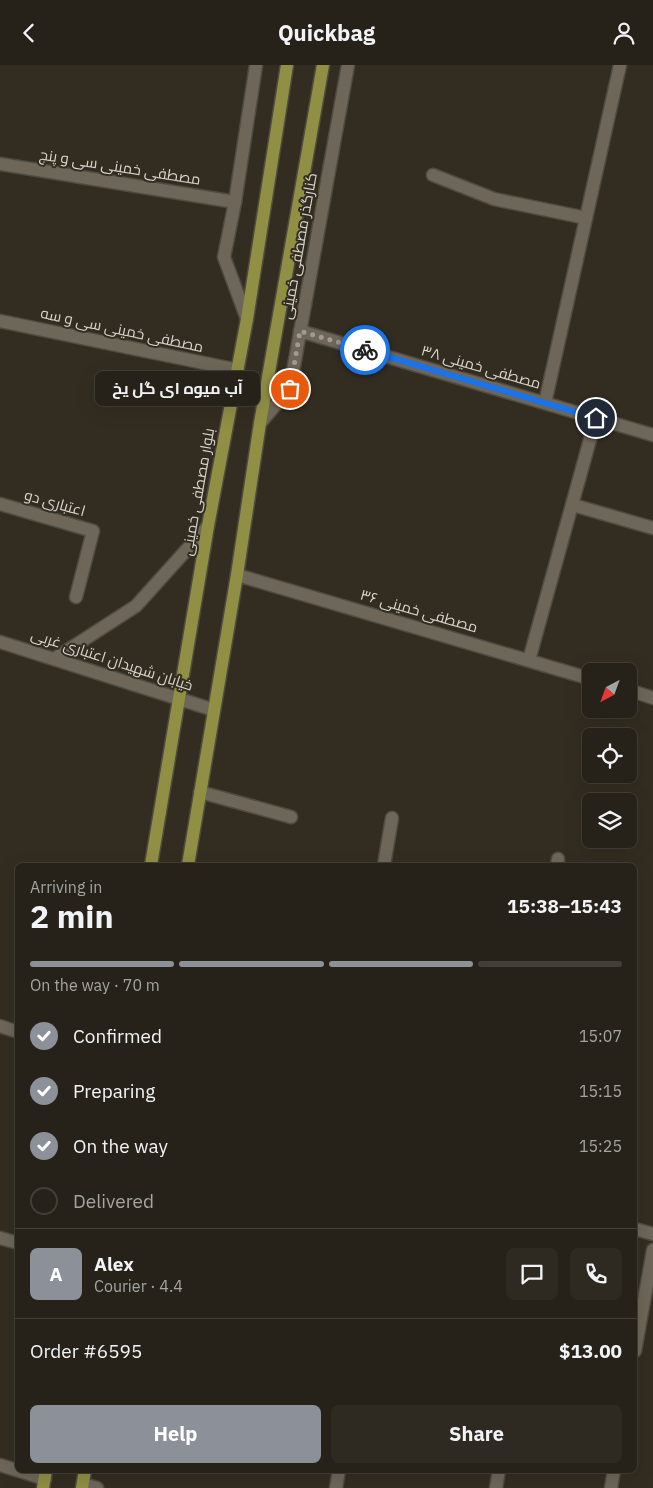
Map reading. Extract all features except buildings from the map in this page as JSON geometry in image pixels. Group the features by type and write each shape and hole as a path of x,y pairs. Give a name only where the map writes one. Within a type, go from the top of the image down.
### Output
{"main road":[{"name":"بلوار مصطفی خمینی","path":"151,863 208,526 247,319 287,65"},
{"path":"188,863 237,575 260,423 323,65"},
{"path":"82,1486 84,1473"}],"street":[{"path":"247,319 224,257 235,202 256,65"},
{"name":"کنارگذر مصطفی خمینی","path":"260,423 290,389 348,65"},
{"path":"545,403 620,65"},
{"name":"مصطفی خمینی سی و پنج","path":"0,164 235,202"},
{"path":"433,175 494,199 586,218"},
{"name":"مصطفی خمینی سی و سه","path":"0,321 238,370"},
{"name":"مصطفی خمینی ۳۸","path":"300,331 653,435"},
{"path":"529,661 596,418"},
{"name":"اعتباری دو","path":"0,504 93,531 76,597"},
{"path":"573,505 653,528"},
{"path":"54,659 136,606 208,526"},
{"name":"مصطفی خمینی ۳۶","path":"237,575 582,676"},
{"name":"خیابان شهیدان اعتباری غربی","path":"0,642 214,710"},
{"path":"638,693 653,697"},
{"path":"200,792 290,817"},
{"path":"384,863 392,818"},
{"path":"0,1026 15,1031"},
{"path":"637,1230 653,1234"},
{"path":"0,1238 15,1242"},
{"path":"637,1340 653,1250"},
{"path":"0,1465 15,1470"},
{"path":"25,1473 44,1479"},
{"path":"336,1488 338,1473"},
{"path":"496,1488 498,1473"},
{"path":"611,1488 614,1473"},
{"path":"82,1486 97,1488"}],"way so far":[{"path":"290,389 300,331 365,350"}],"place":[{"name":"آب میوه ای گل یخ","path":"290,389"}],"route":[{"path":"365,350 596,418"}]}
